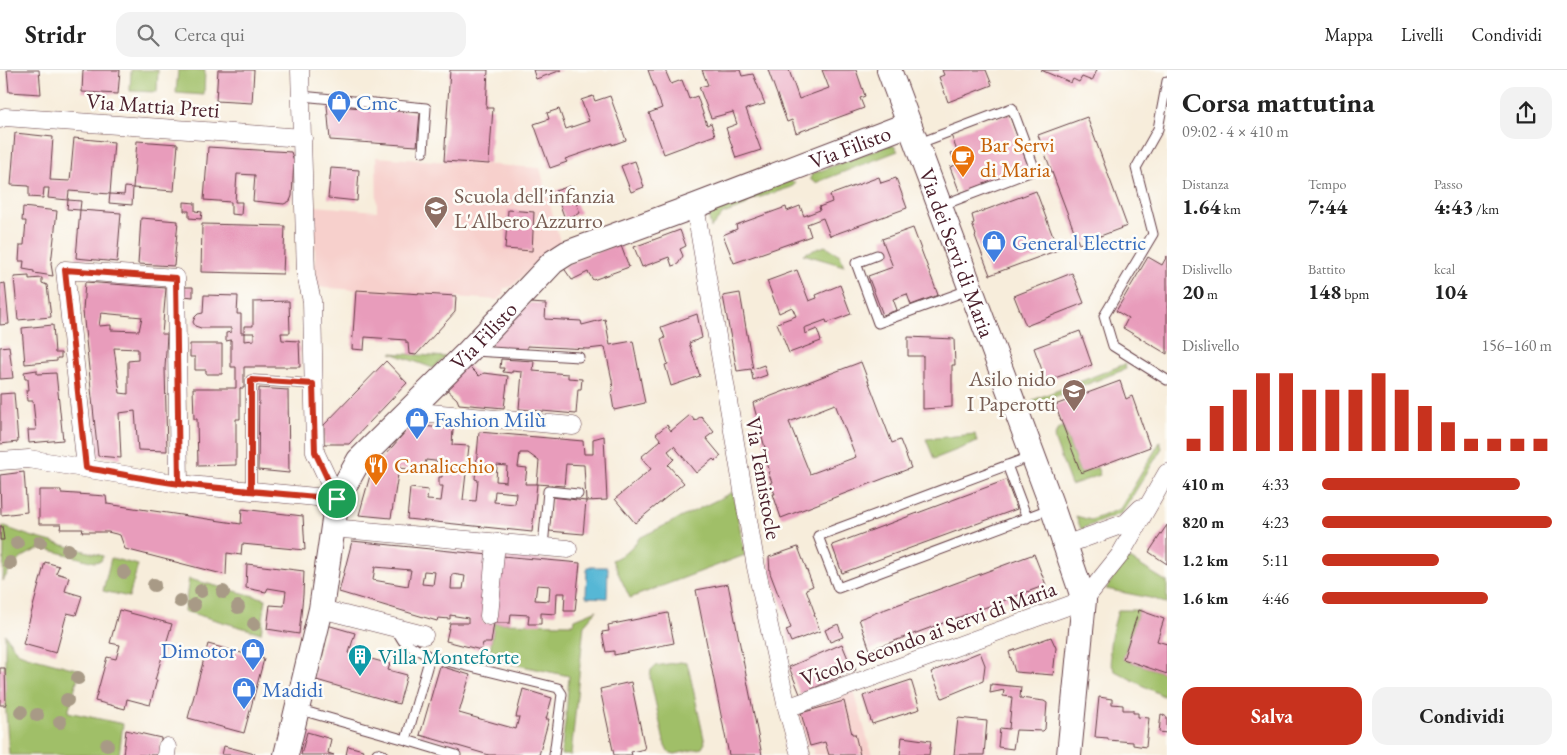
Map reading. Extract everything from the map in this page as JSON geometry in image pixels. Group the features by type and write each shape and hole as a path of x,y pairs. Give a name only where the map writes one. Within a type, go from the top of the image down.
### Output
{"street":[{"path":"300,70 306,275 312,301 315,452 337,499"},
{"name":"Via dei Servi di Maria","path":"890,70 1053,508 1084,600 1068,755"},
{"name":"Via Mattia Preti","path":"0,119 5,117 303,138"},
{"name":"Via Filisto","path":"286,755 321,608 337,499 358,460 468,351 553,262 567,253 695,206 913,134"},
{"name":"Via Temistocle","path":"695,206 756,567 787,708 800,755"},
{"path":"86,468 65,270 176,278 179,484"},
{"path":"408,411 573,426"},
{"path":"0,461 29,459 179,484 337,499"},
{"path":"1084,600 1120,555 1167,473"},
{"path":"1065,545 1126,523 1154,495"},
{"path":"332,528 568,549"},
{"path":"489,616 496,543"},
{"name":"Vicolo Secondo ai Servi di Maria","path":"787,708 1084,600"},
{"path":"321,608 424,636"}],"lane":[{"path":"1167,81 1158,130 1136,168 1153,234 1104,316 1113,346 1167,380"},
{"path":"302,96 426,108 423,152"},
{"path":"913,134 1012,108 1035,170 940,206"},
{"path":"877,255 856,263 878,323 971,289"},
{"path":"468,351 579,357"},
{"path":"251,491 251,380 313,384"},
{"path":"1033,455 818,536 838,588 1053,508"},
{"path":"1006,465 1027,518"},
{"path":"542,547 548,491 578,494"},
{"path":"395,628 403,642 430,657 558,688 562,694 554,755"},
{"path":"406,740 430,657"},
{"path":"297,709 456,755"},
{"path":"377,755 382,755"}],"shaded area":[{"name":"Scuola dell'infanzia L'Albero Azzurro","path":"376,157 540,168 561,245 543,257 511,287 503,289 504,294 498,300 315,287 315,206 377,211"},
{"path":"854,691 872,755 812,755 815,751 810,746 807,746 798,711"}],"green space":[{"path":"131,70 158,70 157,92 130,91"},
{"path":"178,70 205,70 204,95 176,93"},
{"path":"888,145 894,146 898,151 815,183 810,179 812,174"},
{"path":"790,181 795,183 792,187 751,200 745,206 723,214 711,228 708,214 711,209"},
{"path":"825,246 840,255 844,266 803,254"},
{"path":"391,353 446,357 433,368"},
{"path":"1125,364 1126,369 1044,401 1037,410 1033,400"},
{"path":"1063,427 1080,473 1097,467 1100,475 1071,485 1054,438 1058,429"},
{"path":"975,434 977,442 934,459 926,439"},
{"path":"1160,442 1162,448 1122,513 1081,529 1076,516 1091,520 1120,509"},
{"path":"733,492 745,555 630,598 612,560 627,551 639,538"},
{"path":"2,526 30,536 103,556 101,561 94,562 43,548 19,560 10,569 3,581 4,540"},
{"path":"1127,557 1167,582 1167,604 1155,599 1106,589"},
{"path":"111,558 138,565 129,597 103,591"},
{"path":"189,579 266,599 261,633 184,611"},
{"path":"597,610 584,625 571,755 561,755 569,676 489,659 494,623 574,624 575,619"},
{"path":"1118,610 1139,610 1123,659 1167,674 1167,695 1163,696 1115,671 1110,657 1110,649"},
{"path":"5,634 17,652 80,670 68,712 123,724 119,755 9,755 5,699"},
{"path":"680,662 687,663 705,743 702,748 675,754 668,752 665,746 650,678 651,670 655,666"}],"water":[{"path":"587,567 608,567 607,598 586,597"}],"building":[{"path":"7,70 39,70 41,94 9,92"},
{"path":"83,70 120,70 118,94 82,92"},
{"path":"218,70 254,70 252,103 216,101"},
{"path":"450,70 488,70 486,108 493,108 489,164 444,161"},
{"path":"533,70 562,70 536,79"},
{"path":"648,70 665,70 671,84 682,80 689,99 697,96 707,125 711,123 715,135 664,154 649,113 662,108"},
{"path":"702,70 740,70 742,76 753,74 765,104 746,109 761,150 736,158 726,128 737,124 733,112 711,118 699,87 708,85"},
{"path":"768,70 789,70 799,99 829,88 822,70 856,70 865,96 860,98 864,108 796,133 792,120 787,122"},
{"path":"942,70 986,70 992,85 948,102 939,77 944,75"},
{"path":"1041,70 1097,70 1092,81 1082,77 1079,82 1073,79 1071,83"},
{"path":"593,96 595,101 610,96 626,140 565,159 567,162 550,168 534,124 549,119 547,113 559,109 566,129 589,121 581,100"},
{"path":"327,105 420,113 417,146 330,140"},
{"path":"1009,114 1029,168 960,193 950,167 956,165 951,153 957,151 951,135"},
{"path":"1087,117 1127,226 1079,244 1038,135"},
{"path":"15,133 53,137 50,180 70,181 74,138 114,142 110,194 69,191 68,200 48,198 49,188 44,188 43,198 29,197 29,186 11,185"},
{"path":"137,141 178,144 174,191 133,188"},
{"path":"208,147 291,152 294,161 290,201 284,204 253,201 255,175 237,174 235,202 242,202 241,215 231,214 231,202 204,200"},
{"path":"635,161 644,187 631,192 621,166"},
{"path":"331,168 359,170 357,201 328,198"},
{"path":"879,177 881,183 896,178 907,208 830,236 823,218 807,224 811,236 734,263 723,235 737,229 736,225 786,207 787,211 800,206 804,216 820,210 819,207 832,202 830,195"},
{"path":"570,186 580,213 565,219 555,191"},
{"path":"125,187 133,188 132,205 109,203 110,194 124,195"},
{"path":"1036,191 1058,250 990,275 975,236 972,215"},
{"path":"68,200 81,201 80,210 67,209"},
{"path":"184,202 195,203 195,211 202,212 201,219 189,218 189,211 184,211"},
{"path":"23,207 57,211 51,264 53,276 23,269 24,261 19,261 20,245 24,245 26,221 22,221"},
{"path":"80,210 121,213 117,262 76,258"},
{"path":"508,210 534,212 532,251 505,249"},
{"path":"141,218 178,221 174,266 138,264"},
{"path":"202,224 285,226 283,274 201,272"},
{"path":"913,228 938,295 911,305 907,294 893,299 897,310 883,315 868,276 893,267 882,239"},
{"path":"680,230 686,246 680,249 683,256 678,264 672,266 669,257 642,267 634,247"},
{"path":"620,243 629,267 593,280 588,272 572,280 563,267"},
{"path":"1167,256 1167,354 1123,328 1128,318 1116,311 1148,257 1162,265"},
{"path":"797,270 809,301 817,298 816,295 840,285 851,314 827,323 826,320 804,328 805,334 817,329 821,341 789,353 777,323 796,316 792,307 779,313 767,281"},
{"path":"1072,273 1084,303 1026,326 1014,296"},
{"path":"29,276 29,279 42,278 42,283 47,285 51,317 18,320 14,277"},
{"path":"85,282 166,288 162,334 167,334 165,368 167,451 138,450 135,411 119,413 121,458 98,456 83,311","holes":["101,313 142,317 139,331 111,330 111,325 99,326","114,348 138,349 138,360 128,361 128,394 120,393"]},
{"path":"5,283 9,324 0,325 0,284"},
{"path":"184,287 193,287 193,297 184,296"},
{"path":"356,290 456,296 455,312 416,355 409,354 406,340 365,337 364,350 352,349"},
{"path":"740,293 753,369 764,365 767,375 753,380 751,369 737,371 723,296"},
{"path":"204,295 238,296 237,314 241,314 241,333 244,333 244,326 253,326 253,302 289,301 290,333 281,333 282,340 299,341 300,367 244,367 244,388 240,388 240,419 236,419 236,465 198,466 197,419 194,419 193,388 236,388 236,367 231,367 231,340 226,341 226,333 231,332 231,328 201,328 195,326 193,322 198,314 203,313","holes":["244,333 254,333 254,340 244,341"]},
{"path":"530,303 546,304 545,319 581,321 582,325 605,319 610,345 633,341 645,403 614,410 611,392 613,391 612,380 605,347 588,349 527,346 527,351 493,348 490,343"},
{"path":"697,314 702,338 689,343 700,376 671,386 665,365 668,364 661,340 665,338 661,327"},
{"path":"53,325 55,353 61,353 61,358 57,358 57,361 25,364 22,328"},
{"path":"1080,331 1092,365 1046,381 1034,348"},
{"path":"908,337 954,339 955,365 952,365 952,407 923,409 923,356 908,356"},
{"path":"190,344 222,344 222,374 206,374 206,370 195,370 195,357 190,357"},
{"path":"9,346 13,378 0,379 0,347"},
{"path":"501,359 534,361 533,371 568,374 568,378 582,379 581,389 578,389 576,414 519,409 522,372 503,372 504,368 500,368"},
{"path":"386,361 407,383 349,444 324,444 324,425"},
{"path":"861,362 892,443 900,440 911,468 781,518 770,483 772,482 766,460 768,459 753,403","holes":["835,404 856,457 810,474 789,422"]},
{"path":"466,363 479,376 484,373 508,376 504,408 459,404 457,399 443,386"},
{"path":"37,370 37,374 56,373 63,440 29,443 28,430 36,430 33,401 27,401 28,379 25,379 24,372"},
{"path":"1120,381 1126,399 1132,396 1150,447 1081,473 1055,405"},
{"path":"259,388 288,390 289,473 258,470"},
{"path":"14,393 18,442 0,444 0,394"},
{"path":"690,415 695,421 701,416 714,432 706,438 721,456 715,461 713,459 696,473 674,446 668,451 674,459 668,465 684,483 635,523 615,499 651,469 641,457 661,440 656,434 667,425 671,431"},
{"path":"411,425 453,429 452,445 469,446 463,500 476,501 478,480 475,479 479,432 583,441 584,454 593,454 593,439 604,436 607,500 586,501 584,465 566,464 564,486 537,484 532,532 407,519 410,488 428,490 427,500 441,501 443,486 439,486 439,477 442,477 443,462 426,460 424,471 399,468 391,518 359,515 371,472 374,472 374,468","holes":["520,453 528,453 539,461 537,484 525,484 527,468 518,467","497,465 507,466 506,482 496,481","495,491 516,493 515,504 494,502"]},
{"path":"24,472 27,512 1,515 0,475"},
{"path":"1006,480 1017,509 842,573 832,545"},
{"path":"39,490 61,490 61,493 106,496 107,504 241,524 242,509 303,516 305,550 242,544 241,555 227,553 226,575 125,549 120,535 108,532 82,532 83,529 60,529 61,524 39,524"},
{"path":"552,497 586,501 583,534 549,531"},
{"path":"1167,525 1167,564 1149,552"},
{"path":"0,526 2,526 4,540 0,540"},
{"path":"352,541 489,555 483,623 494,623 491,643 483,643 481,650 446,641 450,623 468,623 468,618 450,615 450,619 438,618 437,621 339,592","holes":["375,567 411,570 408,586 373,580","424,571 435,572 433,585 422,584","452,574 465,576 463,589 451,589"]},
{"path":"798,547 813,586 806,589 820,631 791,642 786,630 791,628 770,573 769,557"},
{"path":"1034,554 1046,585 870,650 859,619"},
{"path":"502,556 580,563 575,611 564,611 565,593 557,593 556,614 541,613 541,624 528,624 529,615 511,614 510,623 494,623","holes":["537,585 550,586 549,601 535,600"]},
{"path":"45,562 59,566 56,573 69,577 65,591 82,596 76,615 67,613 56,653 23,644"},
{"path":"247,564 304,571 299,634 267,629 270,605 284,606 286,591 268,588 266,592 246,588"},
{"path":"728,584 762,755 729,755 696,590"},
{"path":"119,610 172,624 155,680 157,680 150,705 127,699 125,709 95,701 107,657 116,659 120,645 110,643"},
{"path":"1139,610 1164,619 1157,641 1167,644 1167,674 1123,659"},
{"path":"668,613 674,643 614,655 614,651 606,652 602,632 609,631 608,625"},
{"path":"838,624 843,637 830,642 825,630"},
{"name":"Villa Monteforte","path":"327,625 355,633 349,653 390,664 388,670 407,675 399,704 313,679"},
{"path":"1051,637 1056,648 1053,675 1015,672 1009,652"},
{"path":"208,644 264,659 244,733 188,718"},
{"path":"842,644 849,661 851,660 856,670 800,694 789,667"},
{"path":"980,652 985,665 983,681 942,698 931,672"},
{"path":"440,666 470,675 459,713 516,729 519,717 516,717 523,689 552,698 546,719 549,719 539,755 489,755 420,735"},
{"path":"0,668 5,668 6,705 0,705"},
{"path":"911,680 920,709 872,724 863,696"},
{"path":"631,682 645,749 631,752 632,755 614,755 600,689"},
{"path":"991,684 1021,687 1020,698 1047,703 1045,729 1043,731 1016,730 1013,749 998,747 1000,728 1009,729 1012,697 1003,696 1004,690 990,693"},
{"path":"1099,697 1112,699 1112,704 1123,705 1123,710 1133,710 1133,713 1138,713 1138,717 1149,718 1146,747 1133,745 1133,742 1095,737"},
{"path":"844,701 852,734 855,734 860,755 829,755 825,742 810,746 801,713"},
{"path":"1161,714 1167,717 1167,733 1159,732"},
{"path":"958,718 987,721 984,755 954,755"},
{"path":"126,730 161,738 160,755 123,755"},
{"path":"307,732 331,739 328,753 334,755 301,755"},
{"path":"902,737 931,741 929,755 900,755"},
{"path":"224,746 255,754 255,755 222,755"},
{"path":"348,746 363,750 361,755 346,755"}],"place":[{"name":"Cmc","path":"339,123"},
{"name":"Bar Servi di Maria","path":"963,178"},
{"name":"Scuola dell'infanzia L'Albero Azzurro","path":"436,229"},
{"name":"General Electric","path":"994,263"},
{"name":"Asilo nido I Paperotti","path":"1074,412"},
{"name":"Fashion Milù","path":"417,440"},
{"name":"Canalicchio","path":"376,486"},
{"name":"Dimotor","path":"253,671"},
{"name":"Villa Monteforte","path":"360,677"},
{"name":"Madidi","path":"244,710"}],"route":[{"path":"337,499 309,496 251,491 179,484 86,468 65,270 176,278 179,484 251,491 251,380 313,384 315,452 337,499"}]}
